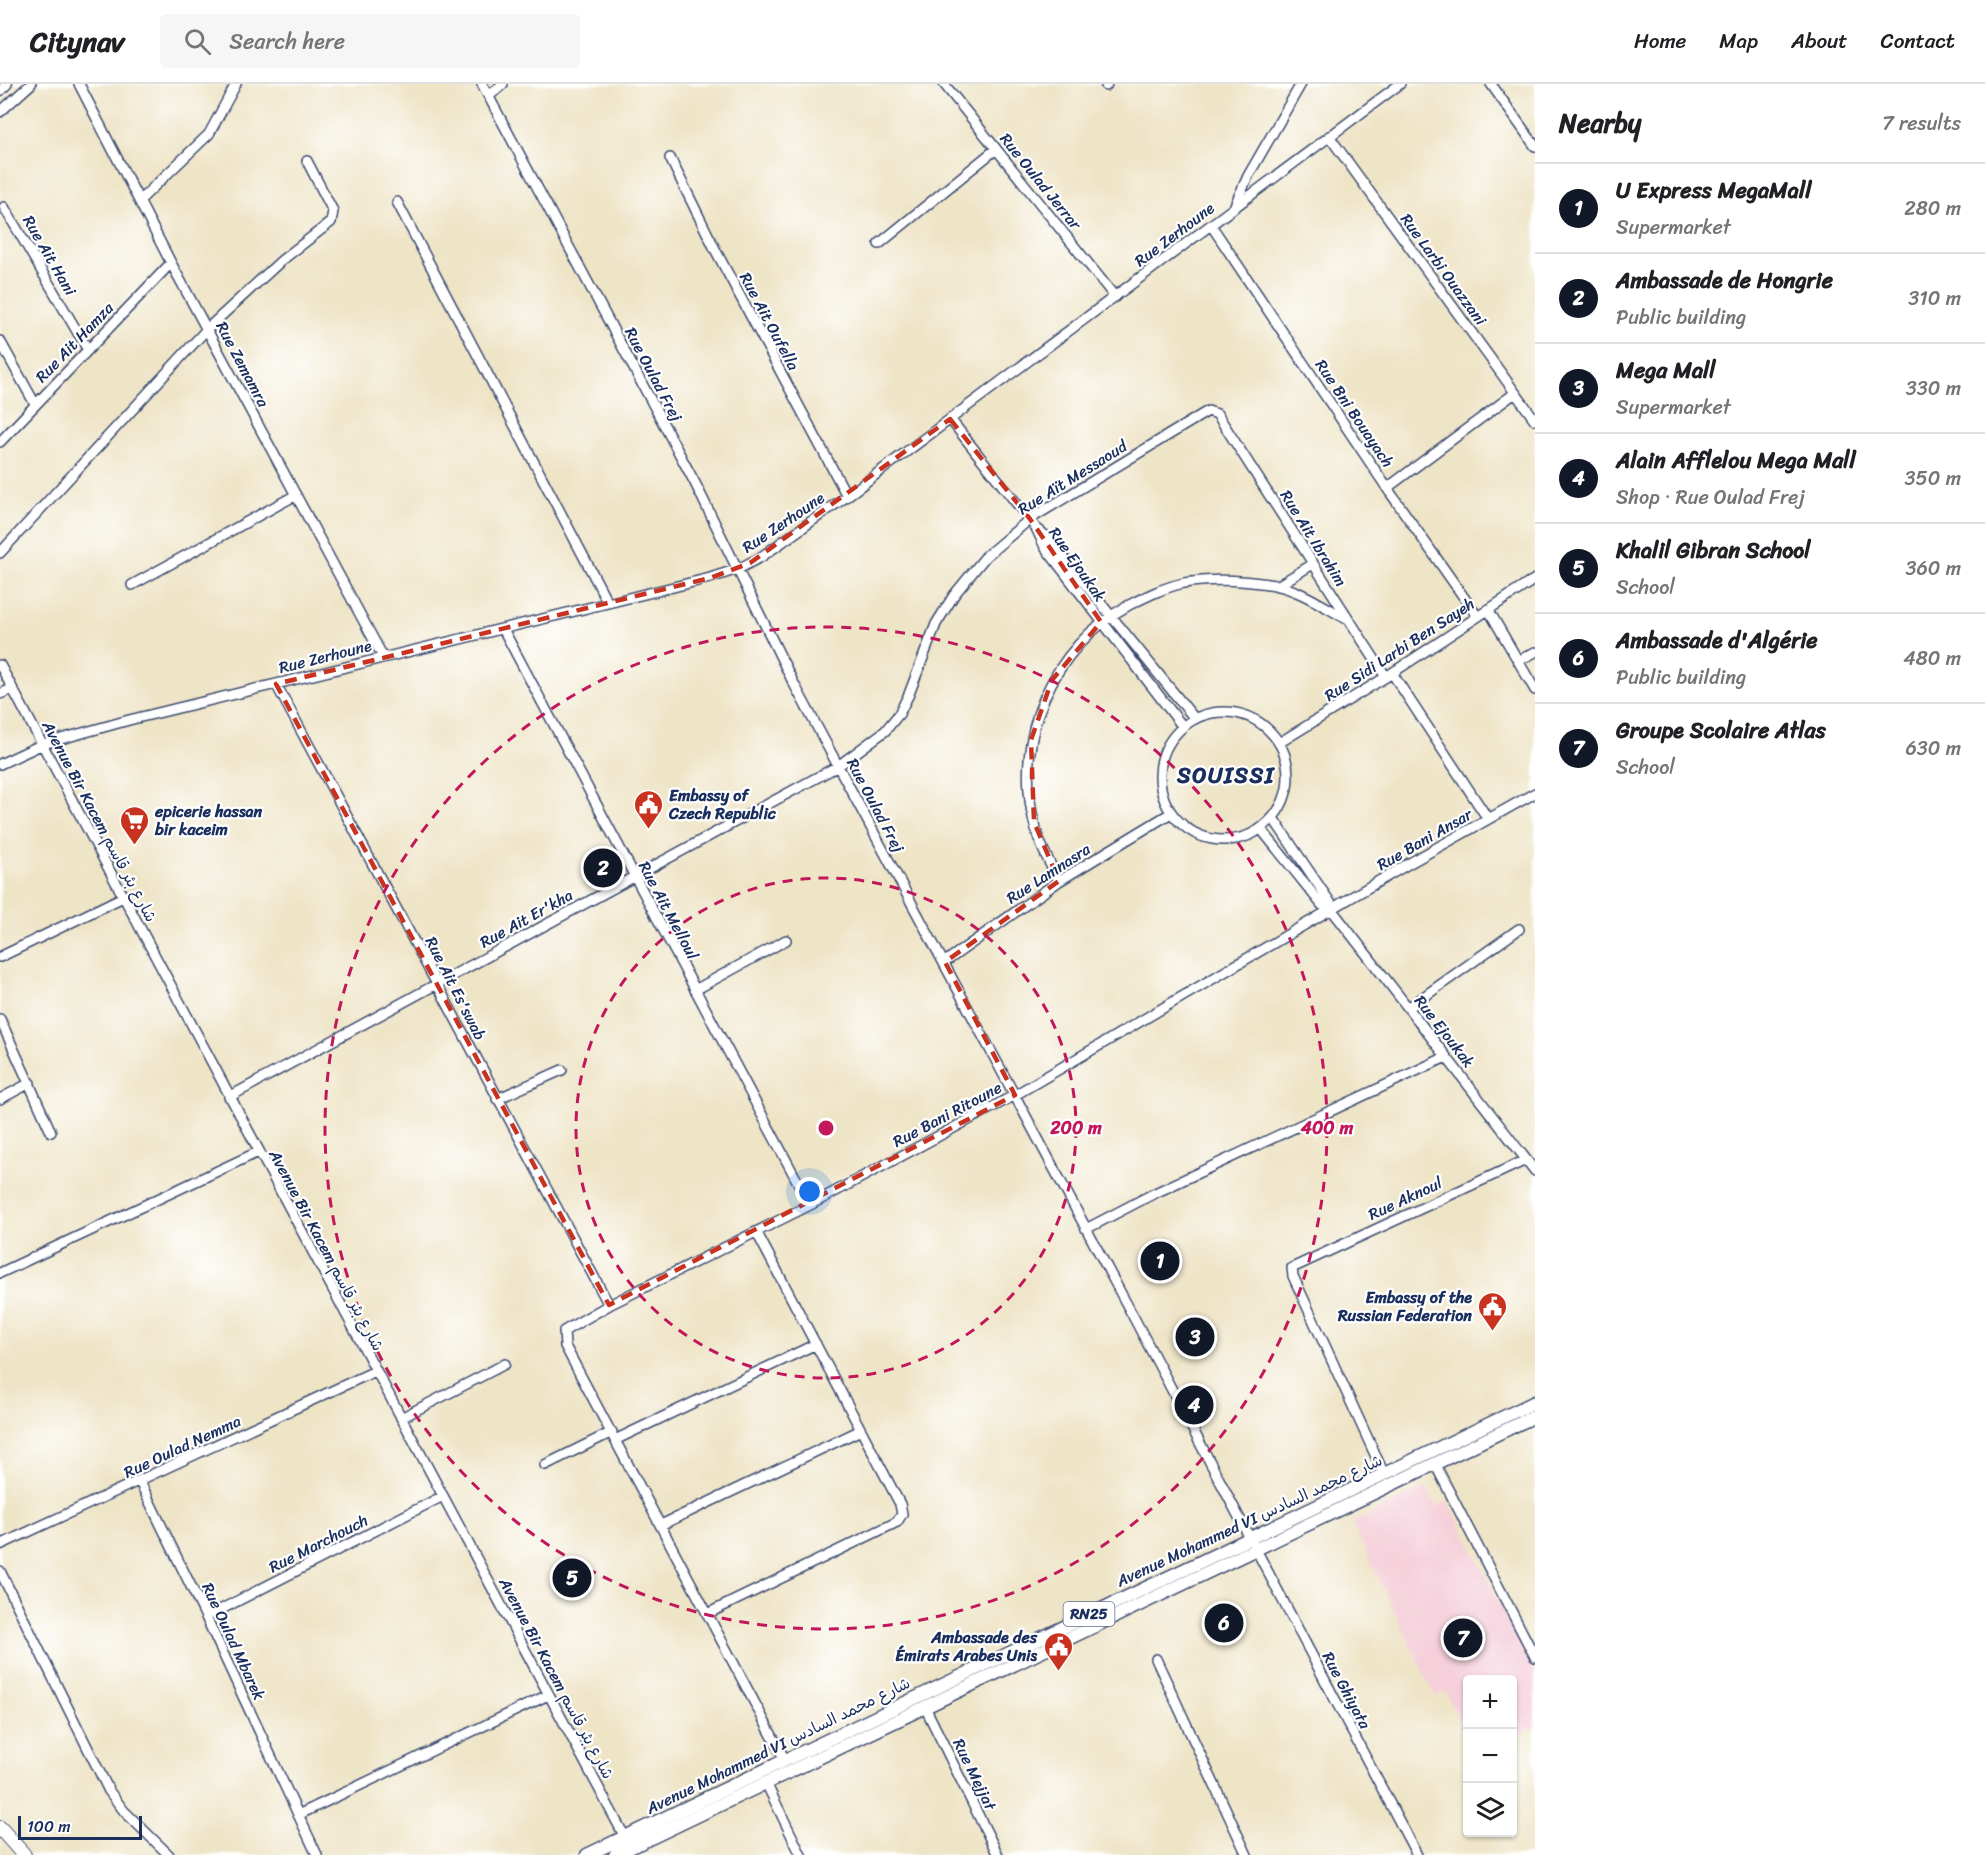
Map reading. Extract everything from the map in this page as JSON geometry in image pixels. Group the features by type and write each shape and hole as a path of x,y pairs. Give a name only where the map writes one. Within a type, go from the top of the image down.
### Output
{"highway":[{"path":"0,1828 24,1855"}],"main road":[{"name":"Avenue Mohammed VI شارع محمد السادس","path":"587,1855 628,1842 785,1760 1253,1543 1384,1474 1535,1402"},
{"name":"RN25","path":"615,1855 628,1842 766,1783 925,1707 1253,1543 1435,1464 1535,1416"}],"street":[{"path":"0,91 7,84"},
{"path":"0,112 31,84"},
{"name":"Rue Zemamra","path":"79,84 138,201 383,657"},
{"path":"138,201 212,130 227,95 236,84"},
{"name":"Rue Oulad Frej","path":"482,84 738,569 754,609 945,962 1253,1543"},
{"path":"489,96 503,84"},
{"name":"Rue Oulad Jerrar","path":"944,84 1115,297"},
{"path":"1234,207 1248,176 1302,84"},
{"name":"Rue Zerhoune","path":"0,764 43,744 738,569 771,551 847,496 1400,84"},
{"path":"1491,84 1535,146"},
{"name":"Rue Larbi Ouazzani","path":"1329,136 1535,420"},
{"path":"879,244 996,149"},
{"name":"Rue Ait Oufella","path":"670,158 706,234 847,496"},
{"path":"0,553 207,329 282,260 333,219 332,208 307,161"},
{"path":"397,202 608,601"},
{"name":"Rue Ait Hani","path":"4,207 88,350"},
{"name":"Rue Bni Bouayach","path":"1211,225 1387,488 1477,616"},
{"name":"Rue Ait Hamza","path":"0,442 171,263"},
{"path":"0,341 34,404"},
{"path":"1387,488 1515,393"},
{"name":"Rue Aït Messaoud","path":"838,766 885,731 899,714 936,624 954,595 986,556 1030,519 1208,411 1218,414"},
{"name":"Rue Ait Ibrahim","path":"1218,414 1347,619 1389,675 1488,819"},
{"name":"Rue Ejoukak","path":"950,419 1030,519 1045,547 1183,727"},
{"path":"132,585 296,495"},
{"name":"Rue Ejoukak","path":"1036,528 1046,536 1195,719"},
{"path":"1277,586 1313,564"},
{"path":"1059,881 1041,846 1034,822 1029,767 1031,740 1040,705 1052,680 1074,649 1101,622 1159,590 1183,584 1227,579 1277,586 1306,597 1347,619"},
{"name":"Rue Sidi Larbi Ben Sayeh","path":"1279,743 1389,675 1535,579"},
{"path":"1488,609 1535,690"},
{"name":"Rue Ait Melloul","path":"503,629 810,1205"},
{"path":"1518,661 1535,652"},
{"name":"Avenue Bir Kacem شارع بئر قاسم","path":"0,665 628,1842"},
{"name":"Rue Ait Es'swab","path":"276,684 609,1305"},
{"path":"0,694 12,689"},
{"path":"1214,713 1232,713 1249,717 1264,727 1279,743 1288,771 1287,788 1282,804 1273,819 1261,829 1242,838 1221,840 1200,836 1171,813 1161,786 1162,763 1171,742 1183,727 1195,719 1214,713"},
{"name":"Rue Ait Er'kha","path":"229,1097 838,766"},
{"name":"Rue Bani Ansar","path":"1330,911 1535,793"},
{"name":"Rue Lamnasra","path":"945,962 1059,881 1171,813"},
{"name":"Rue Ejoukak","path":"1273,819 1330,902 1330,911"},
{"name":"Rue Ejoukak","path":"1261,829 1408,1008 1535,1171"},
{"path":"0,957 123,897"},
{"name":"Rue Bani Ritoune","path":"614,1435 565,1346 564,1331 570,1325 757,1233 1015,1095 1330,911"},
{"path":"1408,1008 1519,929"},
{"path":"695,990 786,940"},
{"path":"0,1019 51,1132"},
{"path":"1086,1229 1153,1194 1446,1057"},
{"path":"497,1099 562,1070"},
{"path":"0,1099 30,1083"},
{"path":"0,1273 258,1152"},
{"name":"Rue Aknoul","path":"1384,1474 1291,1273 1292,1268 1526,1160"},
{"path":"707,1614 901,1518 900,1504 757,1233"},
{"path":"545,1465 816,1344"},
{"path":"401,1418 505,1365"},
{"name":"Rue Oulad Nemma","path":"0,1545 375,1371"},
{"path":"661,1525 861,1430"},
{"path":"614,1435 785,1760"},
{"path":"1435,1464 1535,1657"},
{"name":"Rue Oulad Mbarek","path":"140,1482 317,1855"},
{"name":"Rue Marchouch","path":"206,1617 443,1496"},
{"name":"Rue Ghiyata","path":"1253,1543 1417,1855"},
{"path":"0,1571 109,1791 124,1811 169,1855"},
{"path":"1156,1659 1247,1855"},
{"path":"298,1815 548,1695"},
{"name":"Rue Mejjat","path":"925,1707 998,1855"},
{"path":"766,1783 801,1855"}],"highlighted area":[{"path":"950,419 1030,519 1101,622 1052,680 1031,740 1034,822 1059,881 945,962 1015,1095 609,1305 276,684 710,578 750,563"}],"shaded area":[{"path":"1426,1487 1437,1506 1448,1501 1535,1672 1535,1727 1517,1736 1517,1675 1463,1675 1463,1728 1445,1692 1435,1696 1352,1523"}],"place":[{"name":"Embassy of Czech Republic","path":"648,830"},
{"name":"epicerie hassan bir kaceim","path":"134,846"},
{"name":"Ambassade de Hongrie","path":"603,868"},
{"name":"U Express MegaMall","path":"1160,1261"},
{"name":"Embassy of the Russian Federation","path":"1493,1332"},
{"name":"Mega Mall","path":"1195,1337"},
{"name":"Alain Afflelou Mega Mall","path":"1194,1405"},
{"name":"Khalil Gibran School","path":"572,1578"},
{"name":"Ambassade d'Algérie","path":"1224,1623"},
{"name":"Groupe Scolaire Atlas","path":"1463,1638"},
{"name":"Ambassade des Émirats Arabes Unis","path":"1058,1672"}],"district":[{"name":"SOUISSI","path":"1226,775"}]}
